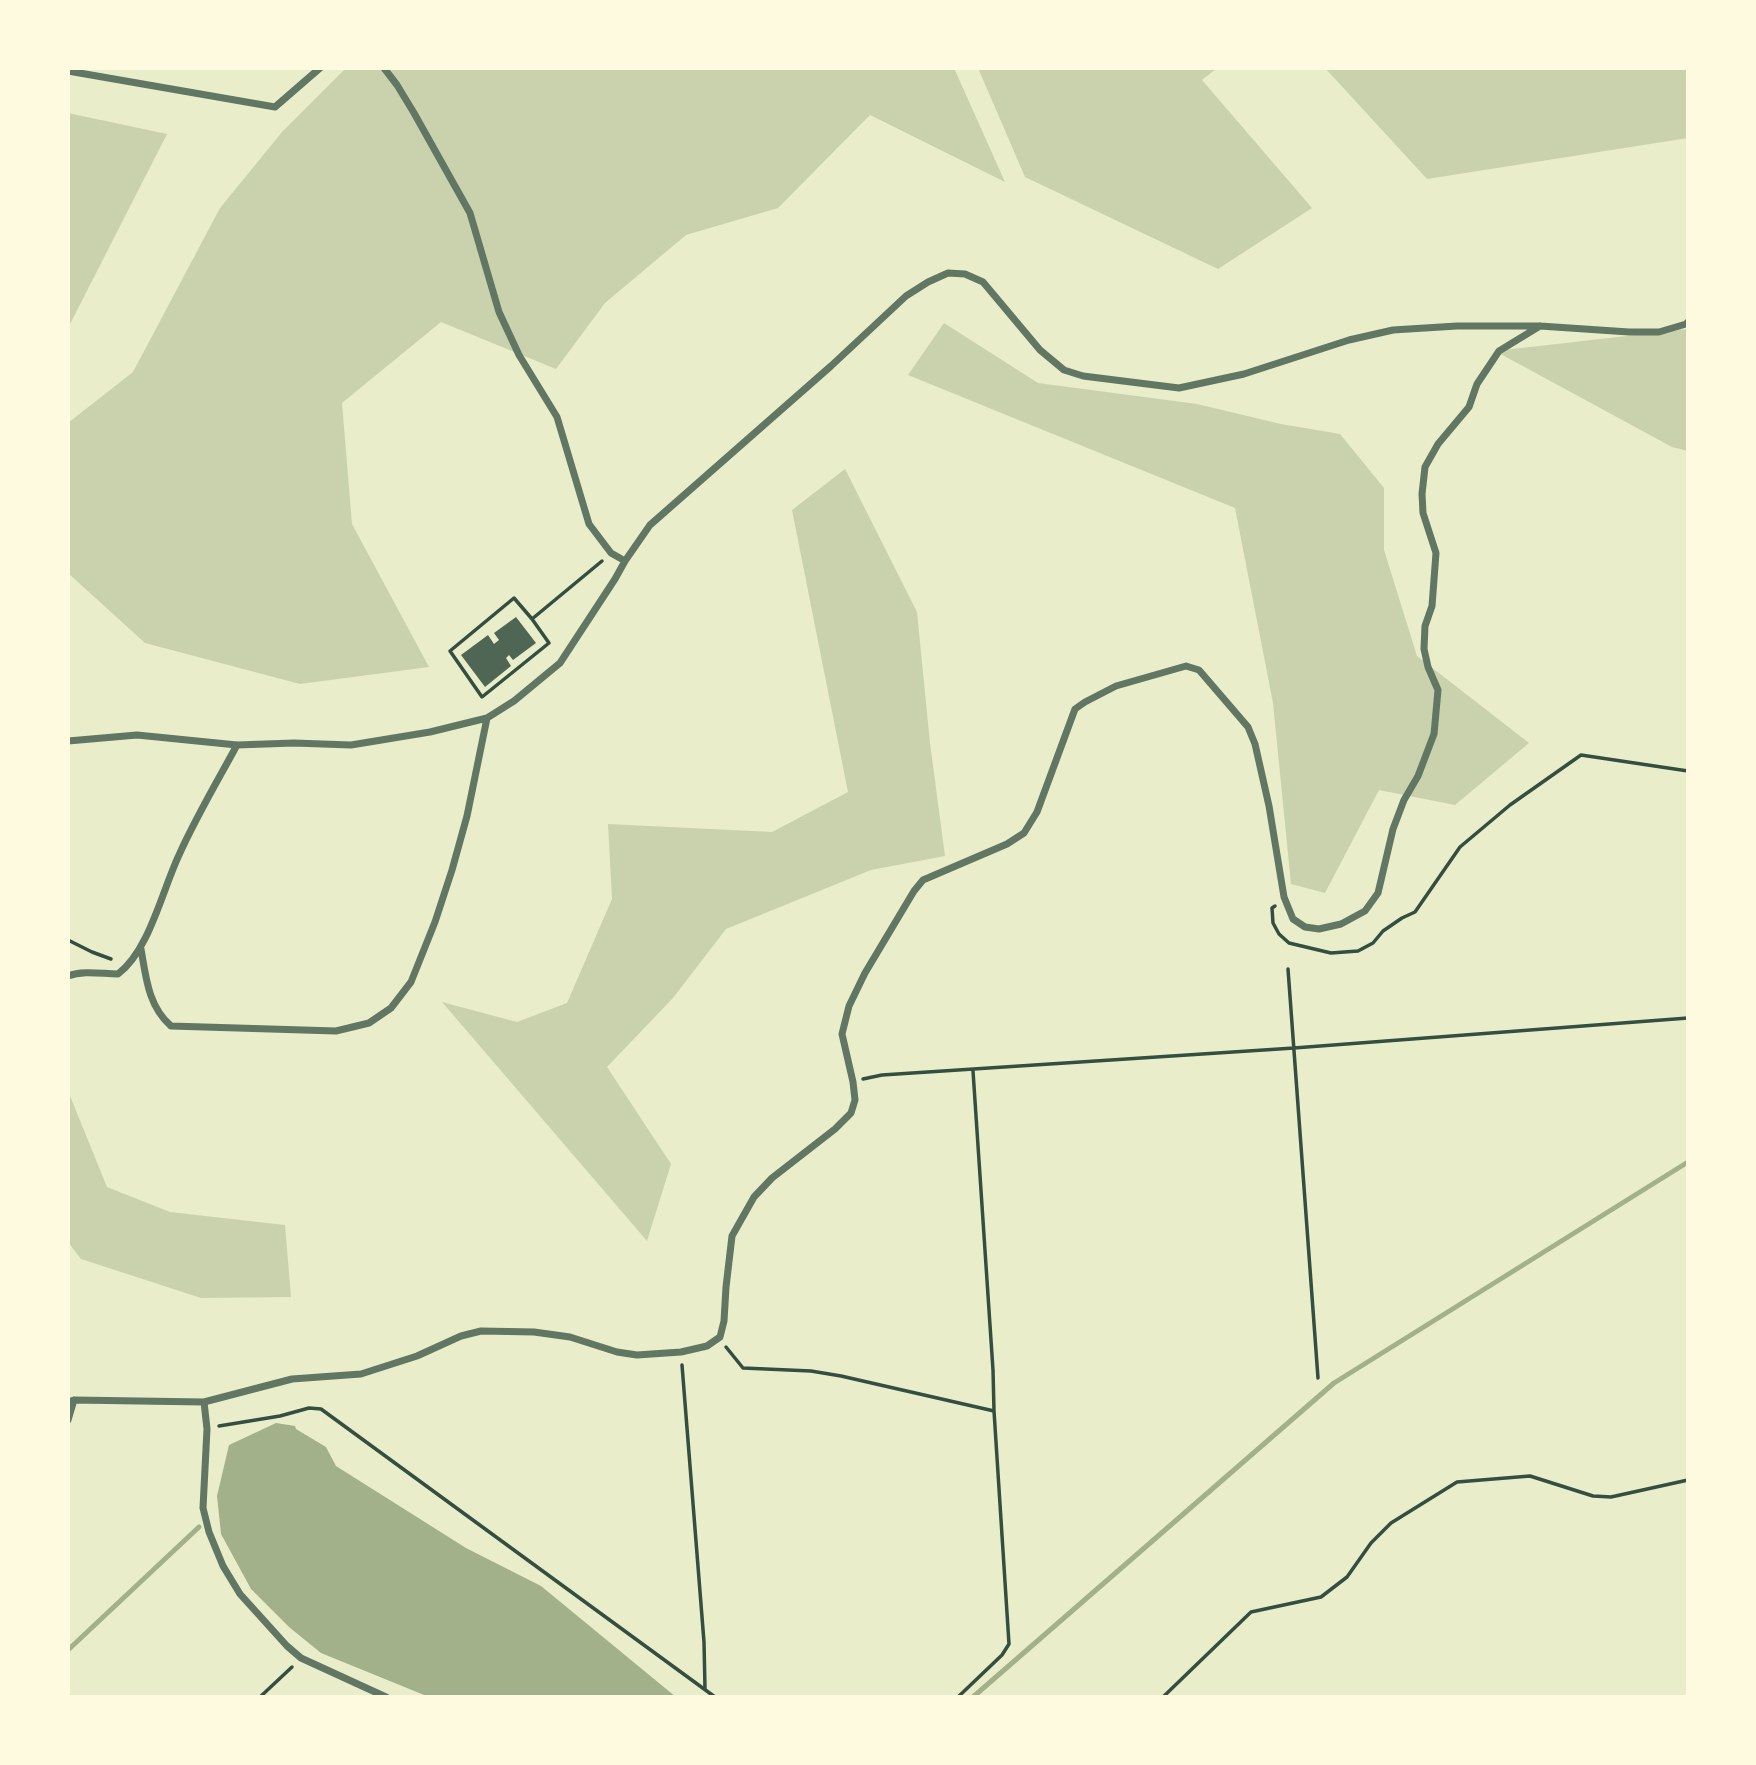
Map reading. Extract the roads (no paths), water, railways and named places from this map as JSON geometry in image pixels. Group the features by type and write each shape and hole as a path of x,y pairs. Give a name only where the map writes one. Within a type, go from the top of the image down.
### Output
{"street":[{"path":"68,71 275,107 320,68"},
{"path":"384,68 414,113 470,213 499,312 519,355 557,417 589,524 611,553 625,561"},
{"path":"68,741 137,735 237,746 294,743 351,745 430,732 487,718 514,701 560,663 650,525 831,366 906,296 947,273 965,274 983,282 1040,351 1064,370 1083,376 1179,388 1244,374 1349,340 1393,330 1457,326 1540,326 1659,332 1688,322"},
{"path":"68,1420 70,1399 204,1402 292,1379 361,1374 481,1331 534,1332 570,1337 617,1352 637,1355 681,1352 707,1346 720,1337 732,1236 754,1197 772,1178 835,1129 851,1113 855,1100 853,1082 842,1034 849,1006 865,973 914,891 923,880 1007,845 1024,833 1037,812 1075,709 1116,687 1186,666 1199,670 1248,727 1255,744 1269,806 1284,897 1293,919 1305,927 1319,929 1341,925 1365,911 1378,893 1393,829 1434,734 1438,690 1424,649 1425,626 1432,606 1436,553 1423,513 1425,467 1438,444 1469,407 1477,384 1499,351 1540,326"},
{"path":"141,949 150,997 171,1026 336,1031 369,1023 391,1008 411,982 435,922 467,816 487,718"},
{"path":"68,976 91,972 118,974 129,966 141,949 178,856 237,746"},
{"path":"204,1402 207,1429 204,1508 209,1532 223,1566 240,1594 301,1658 386,1697"}],"waterway":[{"path":"973,1697 1334,1383 1688,1162"},
{"path":"68,1650 199,1527"}]}
